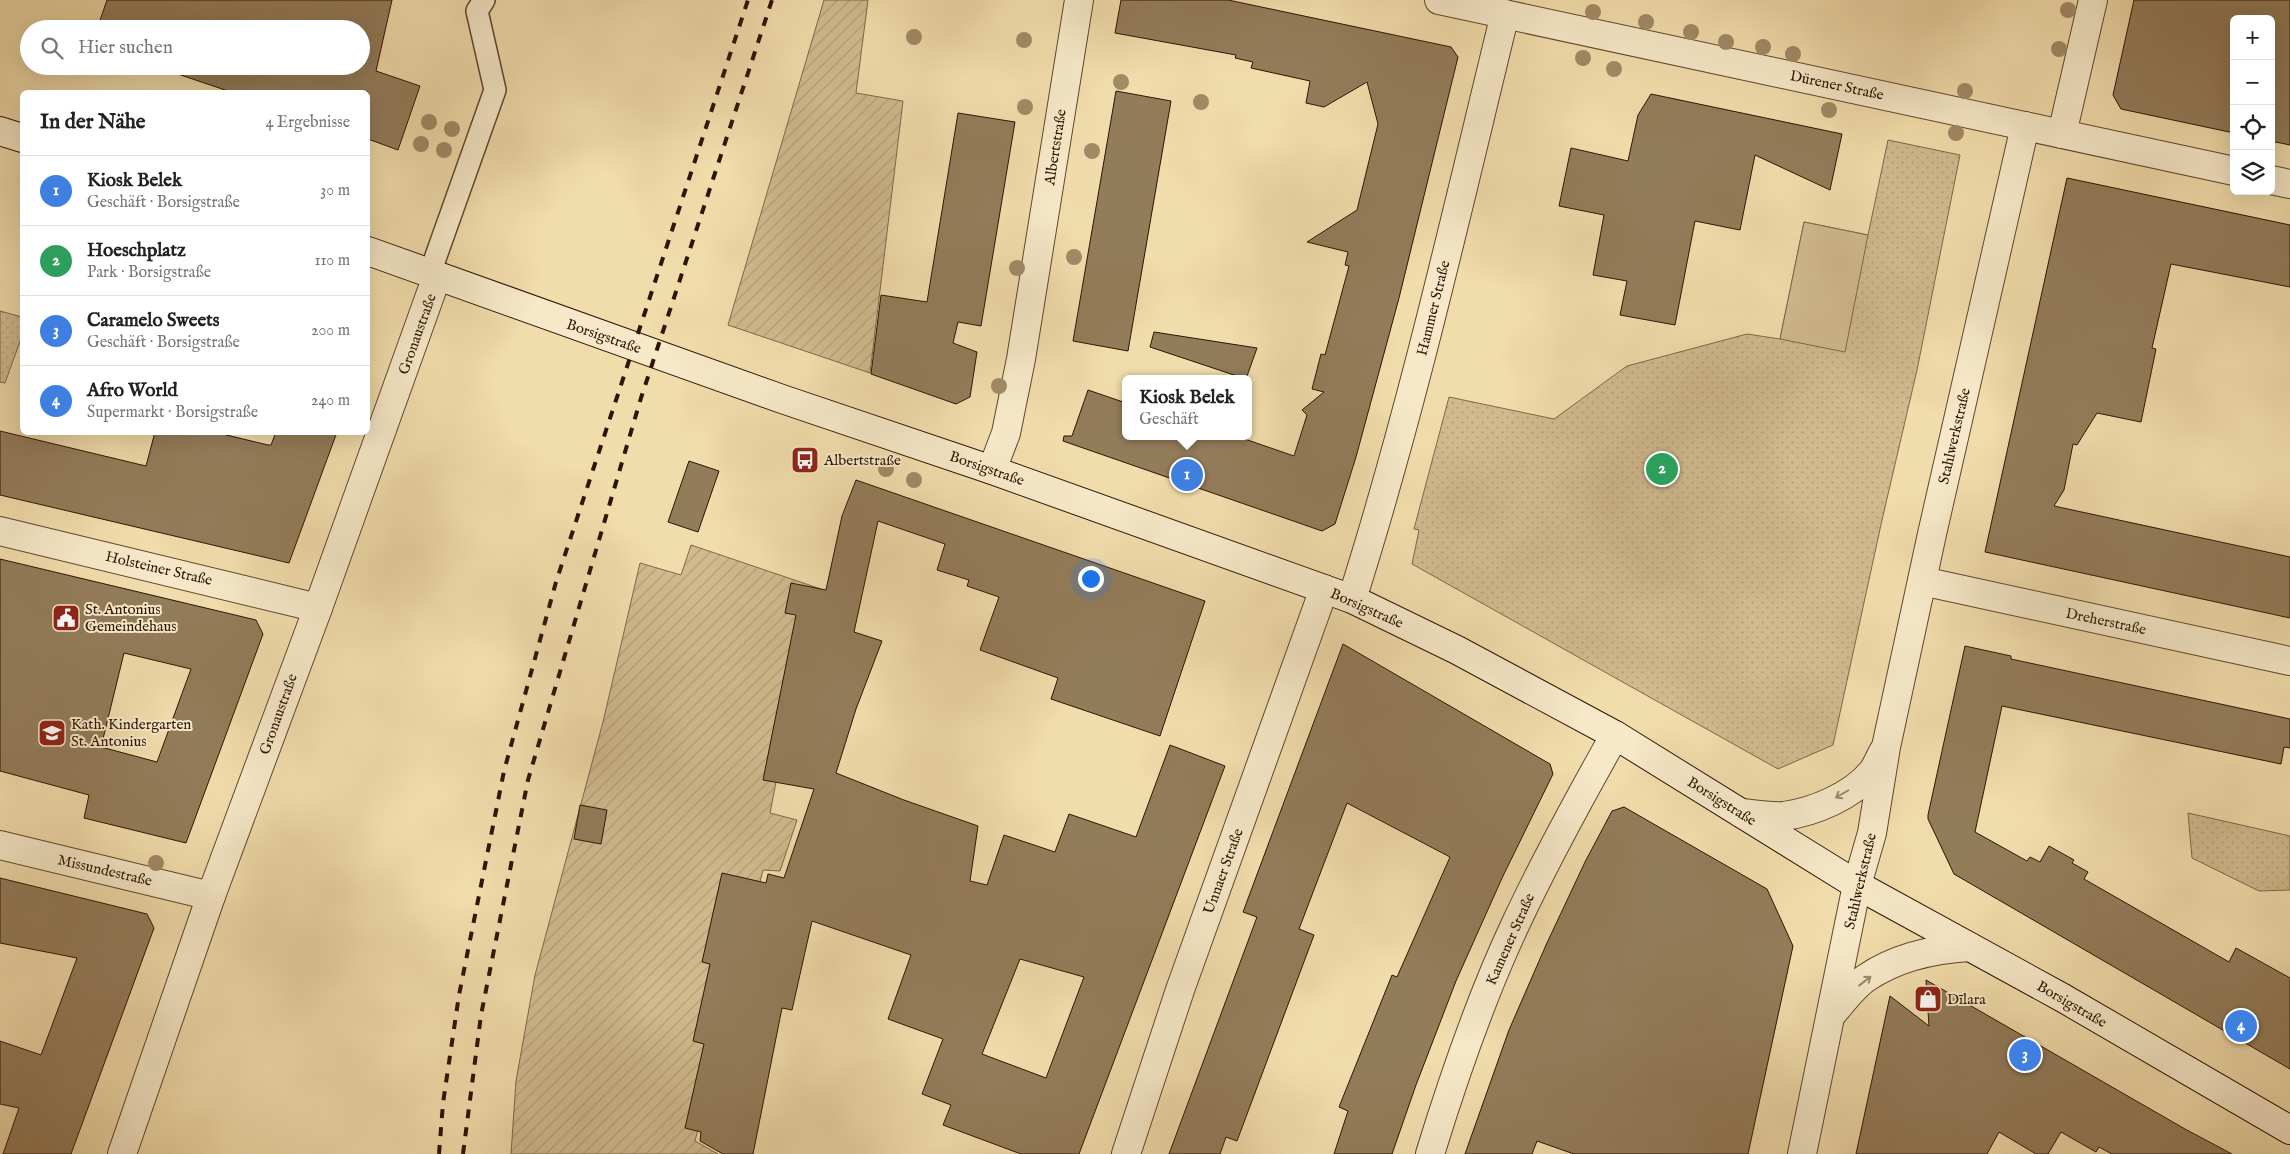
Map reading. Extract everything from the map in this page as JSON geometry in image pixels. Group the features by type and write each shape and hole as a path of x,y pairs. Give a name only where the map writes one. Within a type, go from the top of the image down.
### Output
{"street":[{"name":"Albertstraße","path":"992,470 1006,433 1021,359 1079,0"},
{"name":"Dürener Straße","path":"1439,0 2230,170"},
{"path":"2062,134 2093,0"},
{"name":"Hammer Straße","path":"1352,599 1374,532 1422,352 1505,14"},
{"name":"Stahlwerkstraße","path":"1802,1154 1857,884 1872,833 1886,746 2025,126"},
{"path":"0,131 20,137"},
{"path":"2275,181 2290,184"},
{"name":"Borsigstraße","path":"370,252 782,399 992,470 1352,599 1457,650 1615,736 1857,884 2290,1130"},
{"name":"Gronaustraße","path":"122,1154 211,896 318,608 433,275"},
{"name":"Holsteiner Straße","path":"0,531 318,608"},
{"name":"Dreherstraße","path":"1922,581 2290,661"},
{"name":"Unnaer Straße","path":"1126,1154 1180,990 1324,589"},
{"name":"Kamener Straße","path":"1430,1154 1477,1013 1515,924 1564,828 1615,736"},
{"name":"Stahlwerkstraße","path":"1741,813 1782,816 1808,810 1830,801 1857,786 1872,772 1886,746"},
{"name":"Missundestraße","path":"0,845 211,896"},
{"path":"1831,1015 1865,979 1892,965 1928,952 1970,947"}],"lane":[{"path":"433,275 495,90 477,11 484,0"}],"shaded area":[{"path":"824,0 868,0 856,93 903,101 870,373 728,325"},
{"path":"1888,140 1960,155 1917,370 1833,745 1778,769 1412,564 1419,530 1414,529 1449,397 1554,419 1627,366 1747,334 1780,339 1804,222 1868,235"},
{"path":"1804,222 1868,235 1845,352 1780,339"},
{"path":"0,311 20,316 20,342 5,383 0,382"},
{"path":"691,545 821,589 782,751 770,813 797,820 780,871 763,870 695,1141 718,1154 511,1154 516,1081 535,975 603,722 640,563 681,575"},
{"path":"2188,813 2290,836 2290,890 2259,891 2192,858"}],"building":[{"path":"107,0 392,0 376,71 420,86 398,150 370,140 370,90 225,90 181,75 370,75 370,20 100,20"},
{"path":"1121,0 1228,0 1451,47 1458,57 1399,298 1356,457 1335,524 1322,531 1063,441 1064,436 1072,436 1088,390 1122,402 1122,440 1248,440 1294,456 1307,415 1302,410 1324,392 1312,389 1321,354 1325,355 1349,266 1345,265 1348,252 1307,242 1357,210 1378,124 1367,82 1324,107 1306,103 1310,81 1251,68 1253,62 1235,58 1236,55 1115,33"},
{"path":"2134,0 2290,0 2290,145 2275,142 2275,15 2230,15 2230,132 2121,109 2113,95"},
{"path":"1116,91 1171,101 1128,351 1073,341"},
{"path":"1651,94 1842,134 1830,190 1755,155 1740,230 1695,221 1675,325 1620,315 1627,281 1593,275 1604,215 1559,206 1571,148 1628,161 1638,115"},
{"path":"958,113 1015,122 981,326 958,322 953,343 977,352 970,397 956,404 871,374 881,295 927,302"},
{"path":"2067,178 2290,225 2290,287 2171,264 2152,348 2156,349 2141,422 2097,413 2077,445 2073,444 2064,490 2054,506 2290,557 2290,618 1985,552"},
{"path":"1154,332 1257,348 1247,375 1234,375 1150,347"},
{"path":"0,431 146,466 154,435 226,435 271,445 275,435 336,435 289,563 0,495"},
{"path":"689,461 719,471 698,532 668,522"},
{"path":"856,480 1205,601 1160,736 1051,699 1058,678 980,650 999,597 967,586 969,580 937,570 945,544 878,521 854,632 882,641 856,709 836,773 904,800 978,826 970,881 987,885 1004,835 1055,852 1069,814 1136,837 1170,745 1225,766 1079,1154 1021,1154 943,1125 951,1105 922,1094 943,1039 888,1019 911,955 812,921 792,1010 782,1008 753,1154 723,1154 700,1141 701,1132 685,1128 704,1044 693,1041 710,964 702,962 722,873 766,883 768,874 784,878 814,789 763,780 796,615 785,613 791,583 826,590 842,516","holes":["1020,959 1084,977 1046,1078 982,1054"]},
{"path":"0,559 256,620 263,634 186,843 84,818 89,795 0,771","holes":["124,653 191,669 157,762 101,747"]},
{"path":"1343,644 1550,764 1553,774 1503,876 1456,981 1392,1154 1334,1154 1348,1111 1339,1107 1392,975 1397,977 1450,857 1347,803 1299,929 1314,935 1237,1141 1226,1137 1220,1154 1169,1154 1257,917 1243,912"},
{"path":"1965,646 2011,656 2011,659 2290,719 2290,748 2284,747 2281,764 2002,706 1975,832 2027,861 2030,857 2040,862 2049,846 2074,860 2072,863 2088,872 2084,879 2229,962 2236,948 2290,978 2290,1069 1954,874 1928,819 1928,815"},
{"path":"580,805 607,810 601,844 574,839"},
{"path":"1624,807 1767,889 1793,946 1748,1154 1574,1154 1537,1141 1532,1154 1465,1154 1509,1030 1546,945 1585,862 1612,811"},
{"path":"0,878 147,914 154,928 71,1154 3,1154 19,1108 0,1104 0,1041 41,1055 77,958 0,943"},
{"path":"1926,980 2232,1154 2112,1154 2099,1147 2096,1152 2061,1132 2048,1154 2036,1154 1999,1132 1987,1154 1856,1154 1890,996 1929,1026"}],"railway":[{"path":"439,1154 443,1103 459,995 504,771 556,582 748,0"},
{"path":"463,1154 481,1015 528,780 641,398 772,0"}],"place":[{"name":"Albertstraße","path":"805,460"},
{"name":"Hoeschplatz","path":"1662,469"},
{"name":"Kiosk Belek","path":"1187,475"},
{"name":"St. Antonius Gemeindehaus","path":"66,618"},
{"name":"Kath. Kindergarten St. Antonius","path":"52,733"},
{"name":"Dīlara","path":"1928,999"},
{"name":"Afro World","path":"2241,1026"},
{"name":"Caramelo Sweets","path":"2025,1055"}]}
